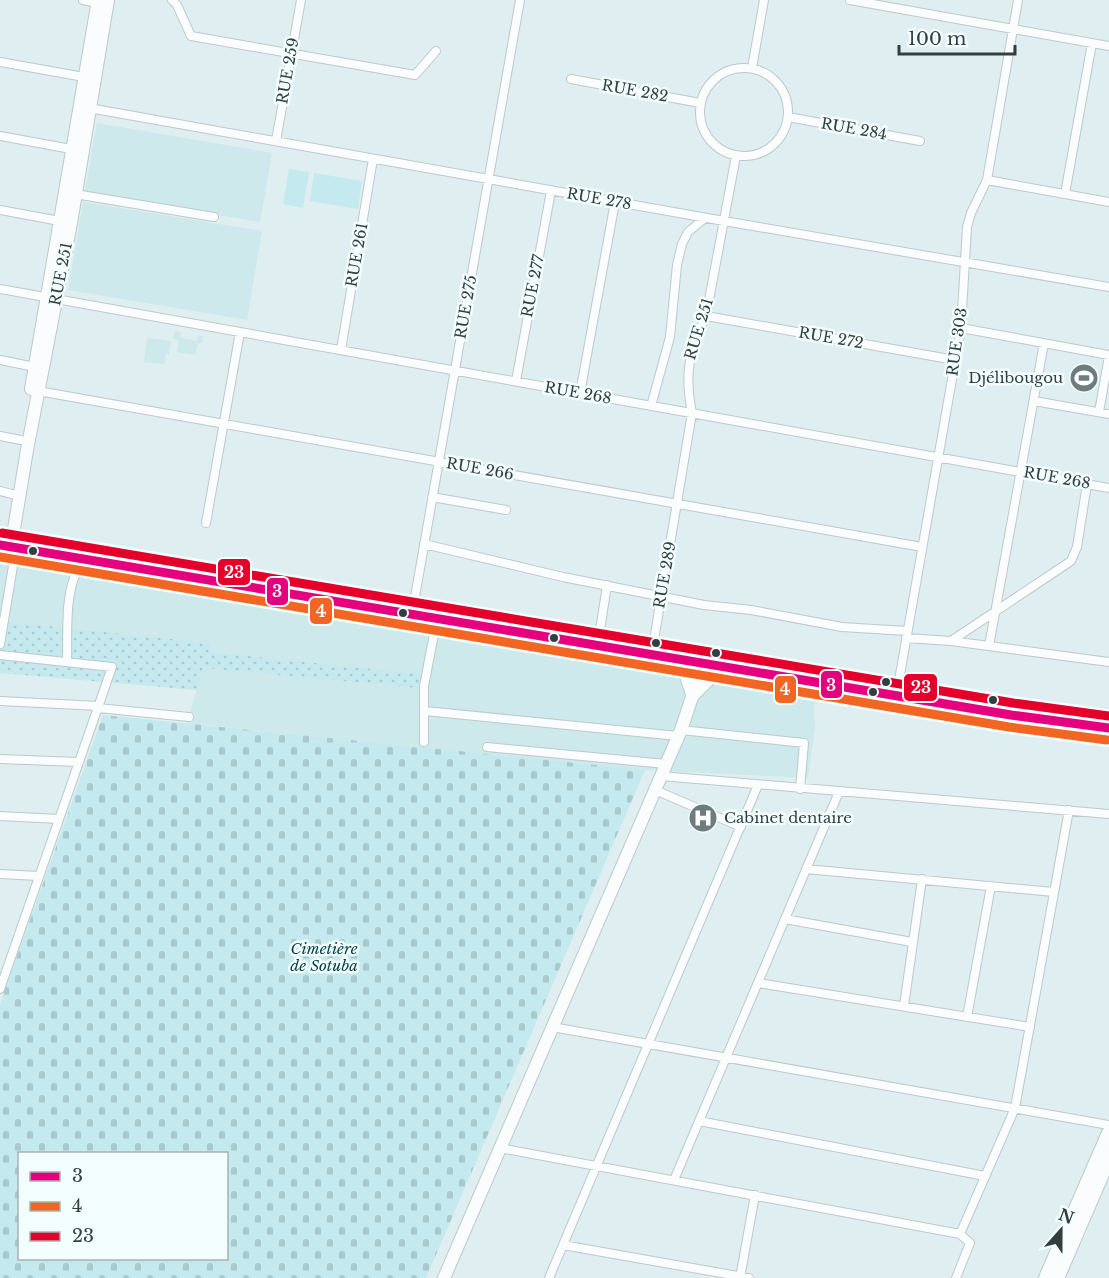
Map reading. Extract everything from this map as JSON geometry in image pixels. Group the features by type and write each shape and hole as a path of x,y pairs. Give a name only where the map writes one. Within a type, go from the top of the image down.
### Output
{"main road":[{"name":"RUE 251","path":"7,543 39,391 52,298 66,222 71,149 101,1"},
{"name":"RUE 251","path":"66,222 75,194 89,108 101,1"},
{"name":"RUE 251","path":"7,543 6,493 21,440 35,366 52,298"},
{"path":"7,543 84,559 653,646 711,660 898,686 1008,705 1109,717"},
{"path":"7,543 412,610 437,619 675,659 711,660 728,668 1011,716 1109,728"},
{"path":"675,659 686,674 693,694"},
{"path":"444,1278 661,776 693,694 711,660"},
{"path":"693,694 711,676 728,668"},
{"path":"1046,1278 1109,1133"},
{"path":"1057,1278 1109,1158"}],"street":[{"path":"83,0 101,1"},
{"path":"172,0 177,5 191,36 415,75 436,51"},
{"name":"RUE 259","path":"276,141 301,0"},
{"name":"RUE 275","path":"412,610 520,0"},
{"path":"752,68 764,0"},
{"path":"850,0 1109,46"},
{"name":"RUE 303","path":"898,686 961,328 967,227 971,213 987,180 1018,0"},
{"path":"1065,194 1092,43"},
{"path":"0,62 84,77"},
{"path":"740,67 752,68 769,75 780,86 787,101 788,117 784,131 776,143 764,152 751,156 736,156 722,151 711,142 703,130 699,117 700,103 705,89 714,78 740,67"},
{"name":"RUE 282","path":"571,79 700,103"},
{"name":"RUE 278","path":"89,108 966,264 1109,287"},
{"name":"RUE 284","path":"788,117 920,141"},
{"path":"0,136 71,149"},
{"name":"RUE 251","path":"676,503 692,413 687,390 688,362 706,316 736,156"},
{"name":"RUE 261","path":"341,350 373,159"},
{"path":"987,180 1109,202"},
{"name":"RUE 277","path":"516,381 551,191"},
{"path":"75,194 214,217"},
{"path":"580,393 615,202"},
{"path":"0,210 66,222"},
{"path":"651,406 670,337 677,265 682,244 688,231 705,218"},
{"name":"RUE 268","path":"0,289 1109,488"},
{"name":"RUE 272","path":"706,316 955,360"},
{"path":"961,328 1109,355 1099,412"},
{"path":"206,523 240,332"},
{"path":"990,646 1044,343"},
{"path":"0,360 35,366"},
{"name":"RUE 266","path":"39,391 922,547"},
{"path":"1034,401 1109,414"},
{"path":"0,436 21,440"},
{"path":"951,641 997,608 1071,561 1077,548 1087,484"},
{"path":"432,497 506,510"},
{"name":"RUE 289","path":"653,646 676,503"},
{"path":"0,644 7,543"},
{"path":"424,544 562,577 661,597 842,627 1109,662"},
{"path":"67,662 69,605 76,570 84,559"},
{"path":"598,637 607,585"},
{"path":"423,742 424,686 437,619"},
{"path":"0,655 112,667 0,988"},
{"path":"0,701 98,707 189,717"},
{"path":"425,711 804,743 800,789"},
{"path":"487,747 666,764"},
{"path":"0,759 79,762"},
{"path":"661,776 1109,814"},
{"path":"549,1278 758,785"},
{"path":"655,790 741,827"},
{"path":"675,1180 838,792"},
{"path":"960,1234 1015,1108 1069,810"},
{"path":"0,816 59,819"},
{"path":"806,869 1054,892"},
{"path":"0,874 39,876"},
{"path":"904,1006 922,879"},
{"path":"967,1017 991,886"},
{"path":"784,919 912,942"},
{"path":"758,983 1030,1027"},
{"path":"552,1027 1109,1125"},
{"path":"699,1121 985,1176"},
{"path":"500,1148 960,1234 970,1243 956,1278"},
{"path":"563,1245 743,1278 755,1195"}],"shaded area":[{"path":"97,123 272,153 260,222 85,192"},
{"path":"83,202 262,231 247,320 68,290"},
{"path":"175,331 181,332 180,338 197,341 198,335 203,336 202,343 198,343 195,355 177,352 179,340 173,339"},
{"path":"147,338 171,341 165,364 144,362"},
{"path":"0,550 817,688 814,707 815,727 808,778 645,770 187,723 203,668 418,688 422,674 211,652 209,643 0,621"}],"green space":[{"path":"289,169 309,172 303,208 283,204"},
{"path":"314,173 362,181 358,209 310,201"},
{"path":"0,621 210,643 211,652 422,674 418,688 203,668 197,690 0,673"},
{"name":"Cimetière de Sotuba","path":"103,715 645,770 426,1278 0,1278 0,1004"}],"transit line":[{"name":"23","path":"2,533 1013,703 1109,716"},
{"name":"3","path":"0,545 1011,715 1109,728"},
{"name":"4","path":"0,557 1009,727 1107,740"}],"place":[{"name":"Djélibougou","path":"1084,378"},
{"name":"Cabinet dentaire","path":"703,818"}]}
